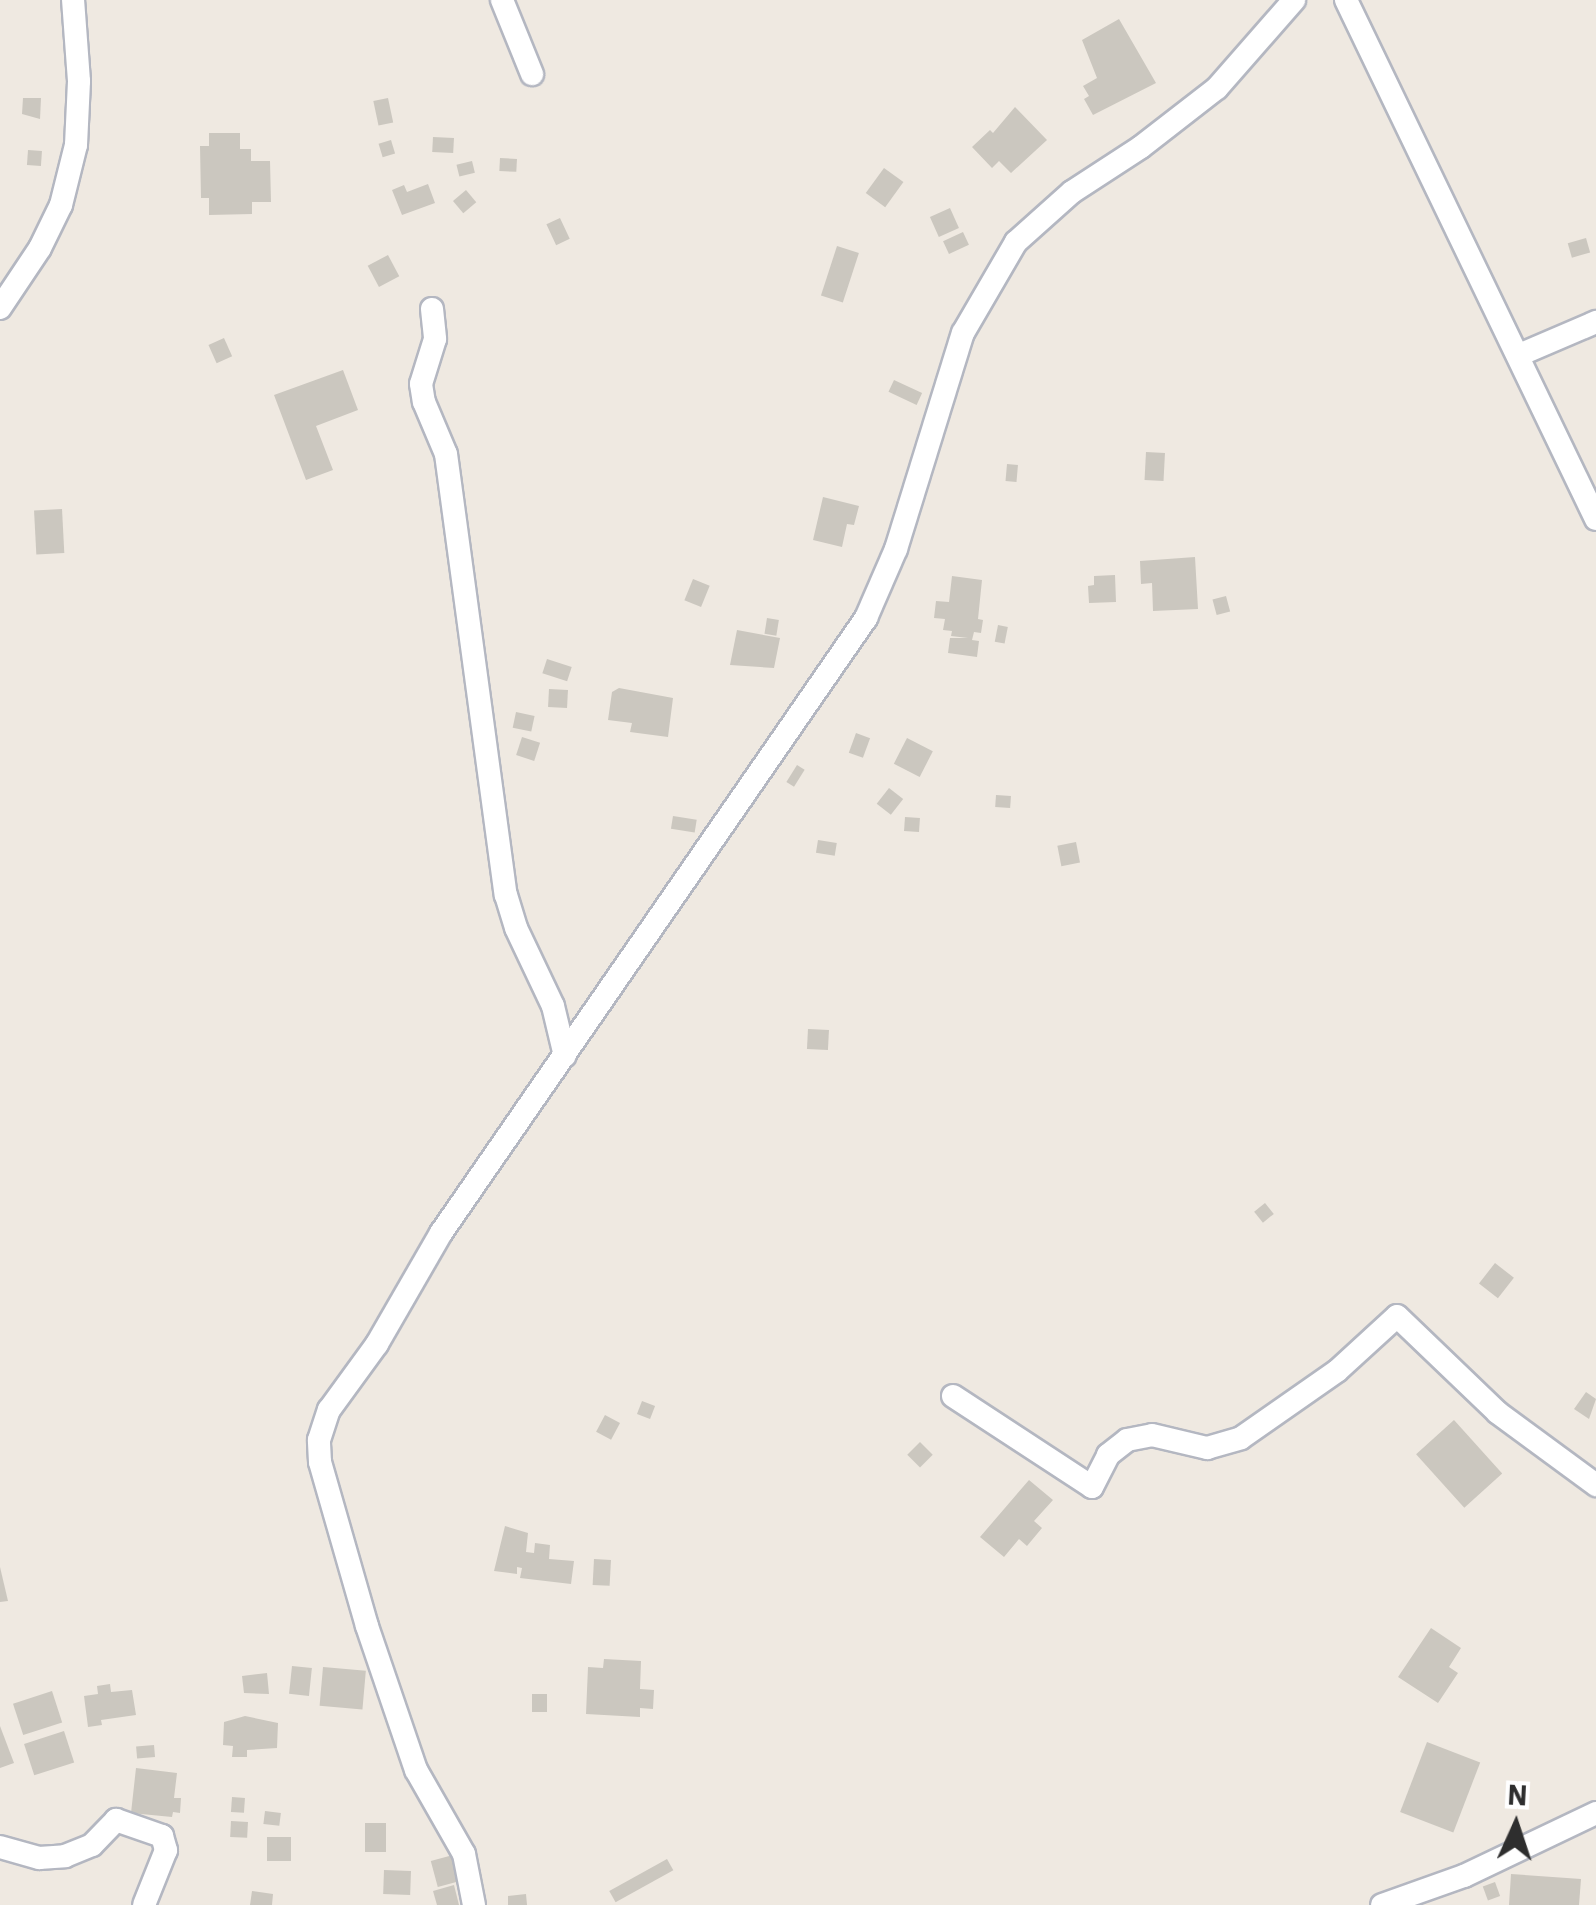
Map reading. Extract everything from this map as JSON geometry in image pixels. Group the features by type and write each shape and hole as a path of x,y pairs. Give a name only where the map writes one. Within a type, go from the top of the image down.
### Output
{"street":[{"path":"0,308 40,248 61,205 76,145 80,81 74,0"},
{"path":"502,0 532,74"},
{"path":"474,1905 464,1854 416,1770 366,1626 320,1462 319,1440 329,1410 377,1344 441,1233 866,618 896,549 963,333 1016,242 1072,192 1141,148 1217,88 1294,0"},
{"path":"1346,0 1596,518"},
{"path":"432,309 435,339 422,384 424,402 446,454 506,895 516,928 553,1006 565,1056"},
{"path":"1519,355 1596,322"},
{"path":"953,1396 1092,1487 1108,1455 1127,1440 1152,1436 1207,1448 1241,1438 1338,1371 1397,1316 1498,1412 1596,1485"},
{"path":"1382,1905 1464,1876 1596,1812"},
{"path":"0,1847 39,1858 65,1856 92,1845 112,1822 122,1820 162,1836 166,1843 144,1905"}],"building":[{"path":"1119,19 1156,83 1093,115 1084,99 1089,96 1083,86 1097,78 1082,40"},
{"path":"23,98 41,98 40,119 22,114"},
{"path":"388,98 393,122 379,126 373,101"},
{"path":"1015,107 1047,140 1011,173 999,161 992,168 972,147 990,130 993,133"},
{"path":"209,133 240,133 240,149 251,149 251,161 270,161 271,202 252,202 252,214 209,215 209,198 201,198 200,146 209,146"},
{"path":"433,137 454,138 453,153 432,152"},
{"path":"391,140 395,153 383,157 379,144"},
{"path":"28,150 42,151 41,166 27,165"},
{"path":"500,158 517,159 516,172 499,171"},
{"path":"472,161 475,173 459,177 456,165"},
{"path":"884,168 903,182 885,207 866,193"},
{"path":"428,184 435,203 402,215 392,190 404,185 407,192"},
{"path":"466,190 476,202 463,213 453,201"},
{"path":"950,208 959,228 939,237 930,217"},
{"path":"560,218 570,239 556,245 546,224"},
{"path":"963,232 969,245 949,254 943,241"},
{"path":"1586,238 1590,252 1572,258 1568,243"},
{"path":"837,246 859,253 843,303 821,295"},
{"path":"388,255 399,276 379,287 368,266"},
{"path":"224,338 232,356 217,363 208,345"},
{"path":"343,370 358,410 316,426 333,470 306,480 274,395"},
{"path":"894,380 922,393 917,405 889,392"},
{"path":"1146,452 1165,453 1164,481 1145,480"},
{"path":"1007,464 1018,465 1016,482 1006,481"},
{"path":"823,497 859,506 854,525 847,524 842,547 813,540"},
{"path":"62,509 64,553 36,554 34,510"},
{"path":"1195,557 1198,609 1153,611 1152,583 1141,584 1140,561"},
{"path":"1115,575 1116,602 1089,603 1088,586 1094,585 1094,576"},
{"path":"952,576 982,580 978,619 983,620 981,633 974,632 972,640 979,641 977,657 948,653 950,638 968,638 951,636 952,631 943,630 945,619 934,618 936,601 949,602"},
{"path":"693,579 710,586 701,607 684,600"},
{"path":"1226,596 1230,611 1217,615 1212,600"},
{"path":"767,618 779,620 776,636 764,634"},
{"path":"998,625 1008,627 1005,644 995,642"},
{"path":"737,630 780,638 774,668 730,665"},
{"path":"547,659 572,667 567,681 542,673"},
{"path":"619,688 673,698 668,737 630,732 632,723 608,720 612,692"},
{"path":"549,689 568,690 567,708 548,707"},
{"path":"516,712 535,716 531,732 513,728"},
{"path":"856,733 870,738 863,758 849,753"},
{"path":"522,737 540,743 534,761 516,755"},
{"path":"907,738 933,751 920,777 894,764"},
{"path":"797,765 805,770 794,787 786,782"},
{"path":"889,788 903,799 891,815 877,804"},
{"path":"996,795 1011,796 1010,808 995,807"},
{"path":"673,816 697,820 695,833 671,829"},
{"path":"905,817 920,818 919,832 904,831"},
{"path":"818,840 837,843 835,856 816,853"},
{"path":"1076,842 1080,863 1061,866 1057,846"},
{"path":"808,1029 829,1030 828,1050 807,1049"},
{"path":"1265,1203 1274,1214 1263,1223 1254,1212"},
{"path":"1495,1263 1514,1278 1498,1298 1479,1283"},
{"path":"1586,1392 1596,1399 1589,1419 1574,1409"},
{"path":"642,1401 655,1406 650,1419 637,1414"},
{"path":"605,1415 620,1423 611,1440 596,1432"},
{"path":"1454,1420 1502,1474 1464,1508 1416,1454"},
{"path":"920,1442 933,1455 920,1467 907,1455"},
{"path":"1029,1480 1053,1500 1034,1521 1042,1528 1027,1546 1019,1539 1004,1557 980,1537"},
{"path":"505,1526 528,1533 526,1552 534,1553 535,1543 550,1545 549,1559 574,1561 571,1584 520,1578 522,1568 517,1567 517,1574 494,1571"},
{"path":"594,1559 611,1560 610,1586 593,1585"},
{"path":"0,1567 8,1601 0,1602"},
{"path":"1431,1628 1461,1648 1449,1667 1458,1673 1438,1703 1398,1677"},
{"path":"604,1659 641,1661 640,1689 654,1690 653,1709 640,1708 640,1717 586,1714 588,1667 603,1668"},
{"path":"292,1666 312,1668 309,1696 289,1694"},
{"path":"323,1667 366,1671 362,1710 320,1706"},
{"path":"267,1673 269,1694 244,1693 242,1676"},
{"path":"110,1684 111,1692 132,1690 136,1715 101,1720 102,1725 88,1727 84,1696 98,1694 97,1686"},
{"path":"52,1691 62,1722 23,1735 13,1704"},
{"path":"532,1694 547,1694 547,1712 532,1712"},
{"path":"245,1716 278,1723 277,1748 247,1750 247,1757 232,1757 233,1746 223,1745 224,1722"},
{"path":"0,1726 14,1763 0,1768"},
{"path":"64,1731 74,1762 34,1775 24,1744"},
{"path":"1427,1742 1480,1762 1453,1832 1400,1812"},
{"path":"154,1745 155,1757 137,1759 136,1747"},
{"path":"136,1768 177,1773 174,1798 181,1798 180,1813 173,1812 172,1817 131,1813"},
{"path":"232,1797 245,1798 244,1813 231,1812"},
{"path":"265,1811 281,1813 279,1826 263,1824"},
{"path":"231,1821 248,1822 247,1838 230,1837"},
{"path":"365,1823 386,1823 386,1852 365,1852"},
{"path":"267,1837 291,1837 291,1861 267,1861"},
{"path":"453,1855 460,1881 438,1887 431,1861"},
{"path":"667,1859 673,1870 616,1902 609,1891"},
{"path":"384,1870 411,1871 410,1895 383,1894"},
{"path":"1511,1874 1581,1879 1579,1905 1509,1905"},
{"path":"1495,1882 1500,1896 1488,1901 1483,1886"},
{"path":"454,1885 459,1905 437,1905 433,1891"},
{"path":"252,1891 273,1894 272,1905 250,1905"},
{"path":"526,1894 527,1905 508,1905 508,1896"}]}
